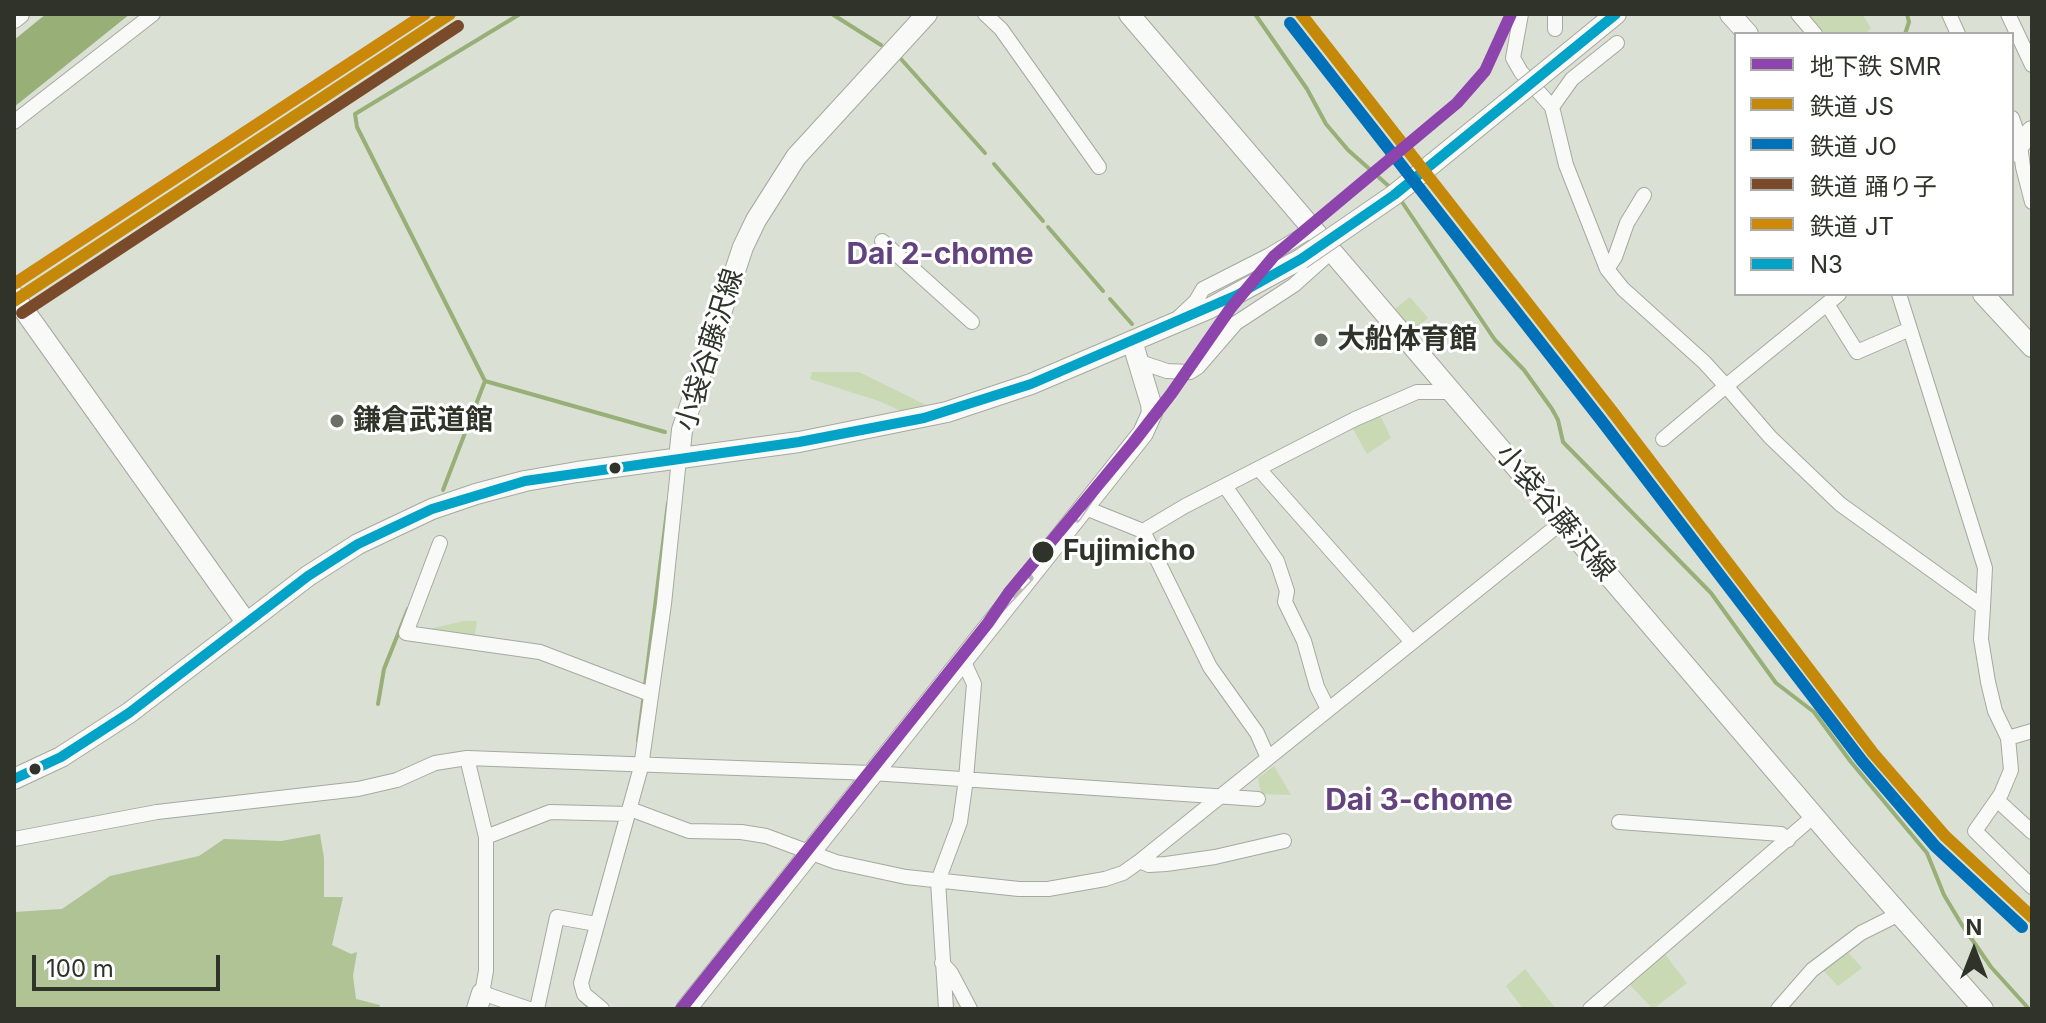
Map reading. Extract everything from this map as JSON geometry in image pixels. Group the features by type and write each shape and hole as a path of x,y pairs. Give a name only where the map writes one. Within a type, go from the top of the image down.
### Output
{"main road":[{"name":"小袋谷藤沢線","path":"14,779 61,757 117,721 308,576 358,544 432,509 525,481 679,459 682,430 743,247 756,220 796,157 927,14"},
{"name":"小袋谷藤沢線","path":"1129,14 1814,816 1983,1009"},
{"path":"679,459 799,442 924,418 1031,384 1237,295 1301,259 1394,195 1616,14"},
{"path":"1730,14 1746,32"},
{"path":"14,296 246,622"},
{"path":"1985,296 2032,347"},
{"path":"686,1009 1148,425 1151,404 1132,341"}],"street":[{"path":"14,122 153,14"},
{"path":"985,14 1001,29 1099,167"},
{"path":"1521,14 1513,58 1521,72 1552,107 1566,165 1607,269 1623,289 1704,362 1770,437 1840,504 1983,607"},
{"path":"1798,14 1813,32"},
{"path":"2008,14 2032,65"},
{"path":"1552,107 1572,79 1617,43"},
{"path":"2014,124 2019,138 2024,141 2032,202"},
{"path":"1607,269 1615,257 1627,223 1644,195"},
{"path":"1169,325 1196,301 1203,289 1313,229"},
{"path":"882,241 972,322"},
{"path":"1140,362 1167,371 1190,372 1198,367 1236,323 1259,305 1294,285 1332,251"},
{"path":"1663,439 1837,296"},
{"path":"1900,296 1985,568 1981,639 1995,711 2008,738 2011,770 1997,800 1975,831 2032,887"},
{"path":"1827,304 1857,352 1910,329"},
{"path":"1143,531 1355,419 1417,392 1452,392"},
{"path":"602,1009 584,994 581,983 641,767 664,604 679,459"},
{"path":"1259,469 1412,642"},
{"path":"1225,486 1277,561 1287,591 1285,602 1304,641 1317,687 1328,709"},
{"path":"1083,507 1143,531 1210,667 1257,733 1268,758"},
{"path":"486,837 550,812 629,812 689,831 766,836 836,862 938,881 1048,889 1105,879 1123,873 1140,861 1562,522"},
{"path":"440,543 406,633 540,652 650,694"},
{"path":"946,1009 938,881 960,822 966,779 974,684 963,660"},
{"path":"2008,738 2032,731"},
{"path":"467,758 486,837 486,971 479,1001 529,1009"},
{"path":"14,839 157,812 358,789 397,780 435,763 467,758 641,767 872,773 1258,799"},
{"path":"1997,800 2032,832"},
{"path":"1590,1009 1814,816"},
{"path":"1619,822 1781,834 1788,840"},
{"path":"1140,861 1149,865 1166,864 1215,857 1284,841"},
{"path":"1778,1009 1812,970 1861,933 1899,914"},
{"path":"537,1009 557,917 596,924"},
{"path":"942,962 970,1009"}],"shaded area":[{"path":"46,14 130,14 14,107 14,40"},
{"path":"1803,14 1862,14 1871,28 1868,32 1817,32"},
{"path":"1410,297 1428,318 1409,334 1391,312"},
{"path":"812,372 859,372 926,405 901,411 810,379"},
{"path":"1378,411 1391,438 1367,454 1350,424"},
{"path":"477,621 474,640 416,632"},
{"path":"1274,766 1291,795 1261,794 1258,778"},
{"path":"320,834 324,858 324,897 343,897 332,945 351,954 357,952 353,976 356,999 380,1005 379,1009 14,1009 14,912 62,909 110,876 199,856 224,839 281,841"},
{"path":"1846,950 1862,968 1838,986 1822,969"},
{"path":"1664,953 1687,983 1653,1009 1628,983"},
{"path":"1525,969 1556,1009 1523,1009 1506,986"}],"waterway":[{"path":"443,490 485,381 357,127 355,114 520,14"},
{"path":"832,14 881,45"},
{"path":"1255,14 1307,89 1326,124 1348,150 1392,189"},
{"path":"1906,32 1909,22 1907,14"},
{"path":"901,59 985,153"},
{"path":"994,164 1043,221"},
{"path":"1400,199 1495,340 1524,370 1552,409 1563,442 1711,593 1776,683 1814,712 1927,853 1944,895 1962,925 1991,967 2029,1009"},
{"path":"1048,227 1103,291"},
{"path":"1110,299 1132,324"},
{"path":"485,381 665,432"},
{"path":"638,741 668,503"},
{"path":"378,704 384,669 408,609"},
{"path":"581,999 591,1009"}],"railway":[{"path":"14,281 421,14"},
{"path":"1077,519 1109,472"},
{"path":"988,623 1030,578"}],"metro line":[{"name":"SMR","path":"681,1009 988,623 1010,591 1133,443 1230,309 1274,256 1457,103 1485,71 1511,14"}],"rail line":[{"name":"JT","path":"14,284 425,14"},
{"name":"JS","path":"14,301 450,14"},
{"name":"JS","path":"1301,14 1612,411 1873,753 1945,836 2032,917"},
{"name":"JO","path":"1290,23 1601,420 1862,761 1935,846 2022,927"},
{"name":"踊り子","path":"22,313 458,26"}],"transit line":[{"name":"N3","path":"14,779 61,757 129,713 308,576 358,544 432,509 525,481 799,442 924,418 1031,384 1237,295 1301,259 1394,195 1616,14"}],"place":[{"name":"大船体育館","path":"1321,340"},
{"name":"鎌倉武道館","path":"337,421"},
{"name":"Fujimicho","path":"1043,552"}],"district":[{"name":"Dai 2-chome","path":"940,255"},
{"name":"Dai 3-chome","path":"1419,801"}]}
